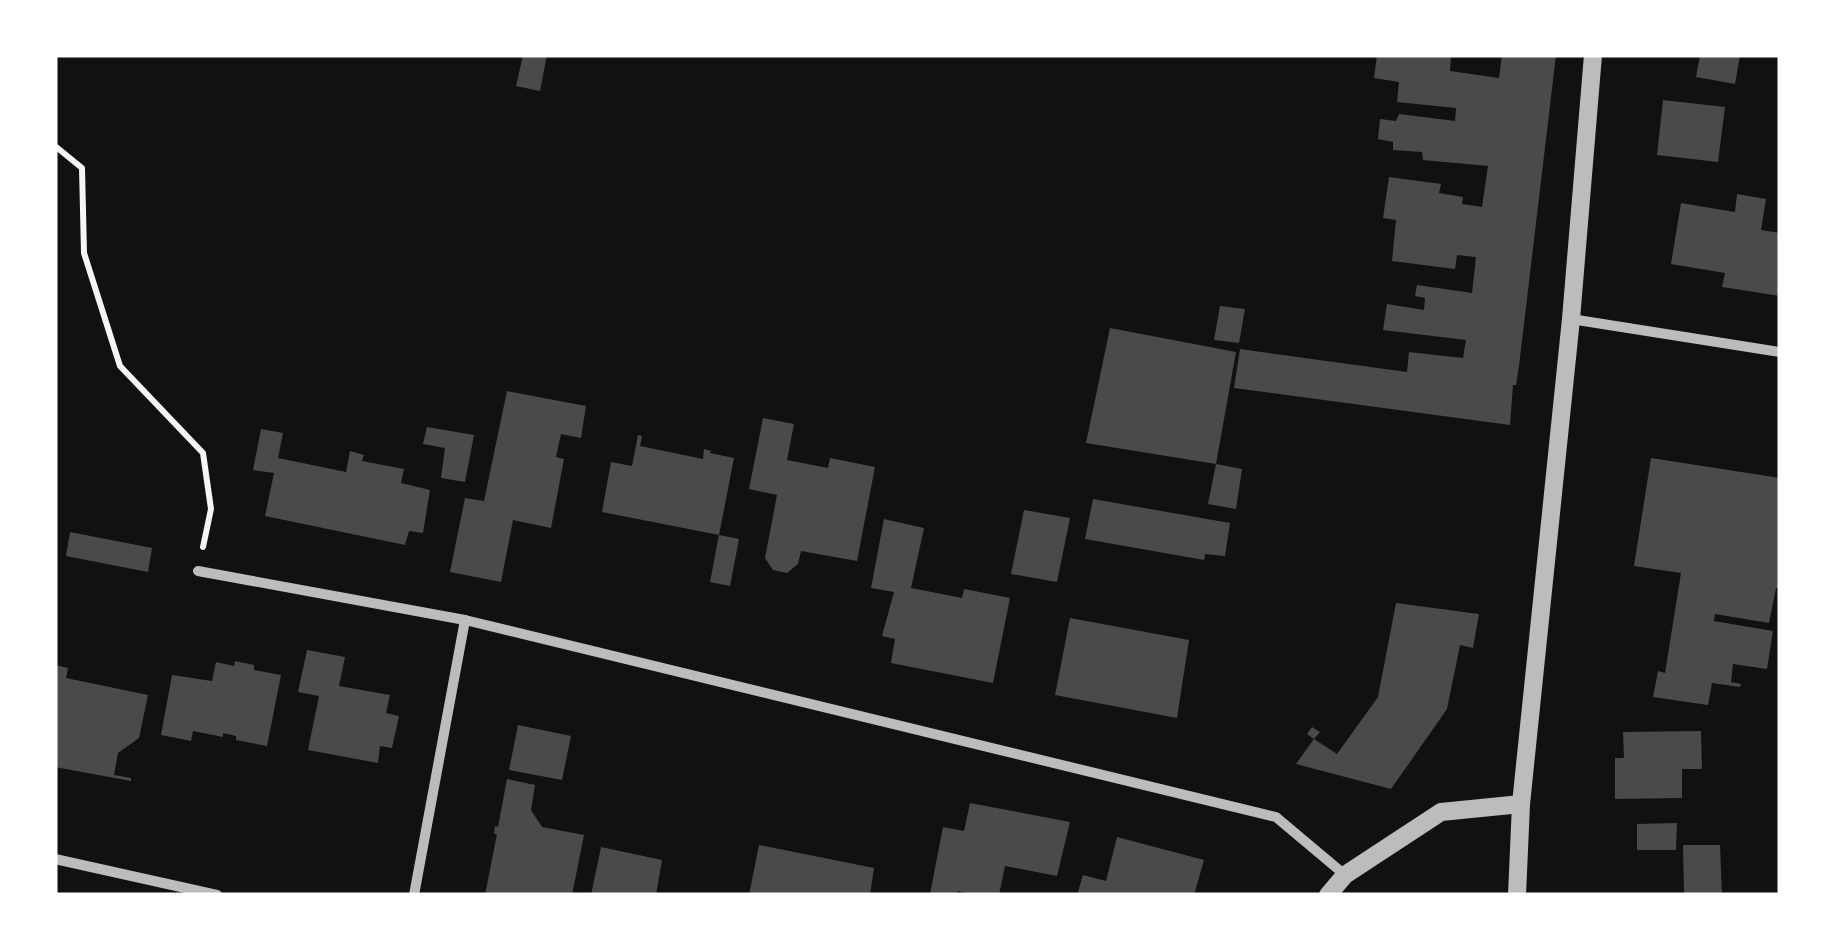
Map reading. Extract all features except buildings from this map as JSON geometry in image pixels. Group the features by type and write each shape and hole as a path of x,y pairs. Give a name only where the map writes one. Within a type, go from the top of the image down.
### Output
{"street":[{"path":"1518,895 1521,804 1571,320 1593,55"},
{"path":"1571,320 1780,352"},
{"path":"198,571 465,620 1276,817 1346,875"},
{"path":"414,895 465,620"},
{"path":"1328,895 1346,875 1441,812 1521,804"},
{"path":"55,859 217,895"}],"path":[{"path":"55,146 82,168 84,254 120,366 203,453 211,509 198,571"}]}
